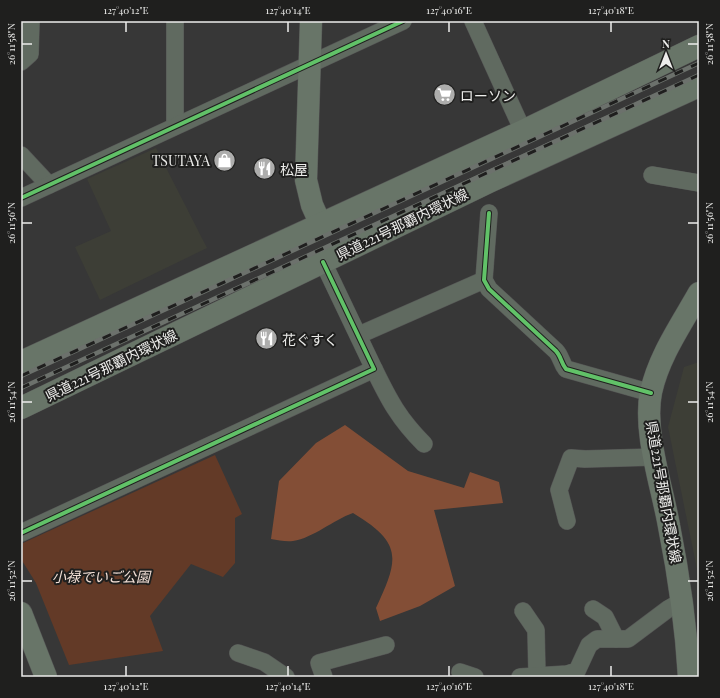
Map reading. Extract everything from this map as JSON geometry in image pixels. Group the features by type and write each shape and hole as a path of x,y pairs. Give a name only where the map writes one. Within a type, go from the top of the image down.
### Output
{"main road":[{"path":"311,21 306,180 312,205 320,225"},
{"path":"21,362 523,131 699,46"},
{"name":"県道221号那覇内環状線","path":"21,408 491,181 699,86"},
{"name":"県道221号那覇内環状線","path":"689,677 682,601 655,457 650,421 651,393 664,354 699,294"},
{"path":"21,613 46,677"}],"street":[{"path":"21,62 30,54 31,21"},
{"path":"174,21 176,126"},
{"path":"21,198 403,21"},
{"path":"473,21 523,131"},
{"path":"21,155 49,185"},
{"path":"652,175 699,183"},
{"path":"489,213 484,280 489,289 560,355 562,364 566,369 651,393"},
{"path":"324,262 392,406 407,427 424,444"},
{"path":"359,335 484,280"},
{"path":"21,533 374,369"},
{"path":"567,521 559,490 571,458 585,460 655,457"},
{"path":"523,611 536,630 528,676 567,674 577,671 589,645 597,639 628,639 668,609 682,601"},
{"path":"593,609 604,617 616,639"},
{"path":"324,677 319,663 386,645"},
{"path":"238,653 264,662 286,677"}],"shaded area":[{"path":"156,148 207,248 100,300 75,247 111,231 87,179"},
{"path":"699,362 699,579 668,427 684,367"},
{"path":"345,425 408,471 464,488 470,472 499,482 503,503 434,510 455,586 420,606 380,621 376,608 389,577 392,564 392,553 388,543 381,534 369,524 353,513 316,533 300,539 288,541 271,539 279,481 316,443"}],"green space":[{"name":"小禄でいご公園","path":"215,455 242,514 235,518 235,563 223,577 191,564 150,616 163,651 69,665 36,583 21,559 23,543"}],"railway":[{"path":"21,376 699,63"},
{"path":"21,388 699,75"}],"cycle path":[{"path":"21,198 403,21"},
{"path":"489,213 484,280 489,289 556,351 566,369 651,393"},
{"path":"21,533 374,369 323,262"}],"place":[{"name":"ローソン","path":"445,95"},
{"name":"TSUTAYA","path":"225,160"},
{"name":"松屋","path":"264,169"},
{"name":"花ぐすく","path":"266,339"}]}
